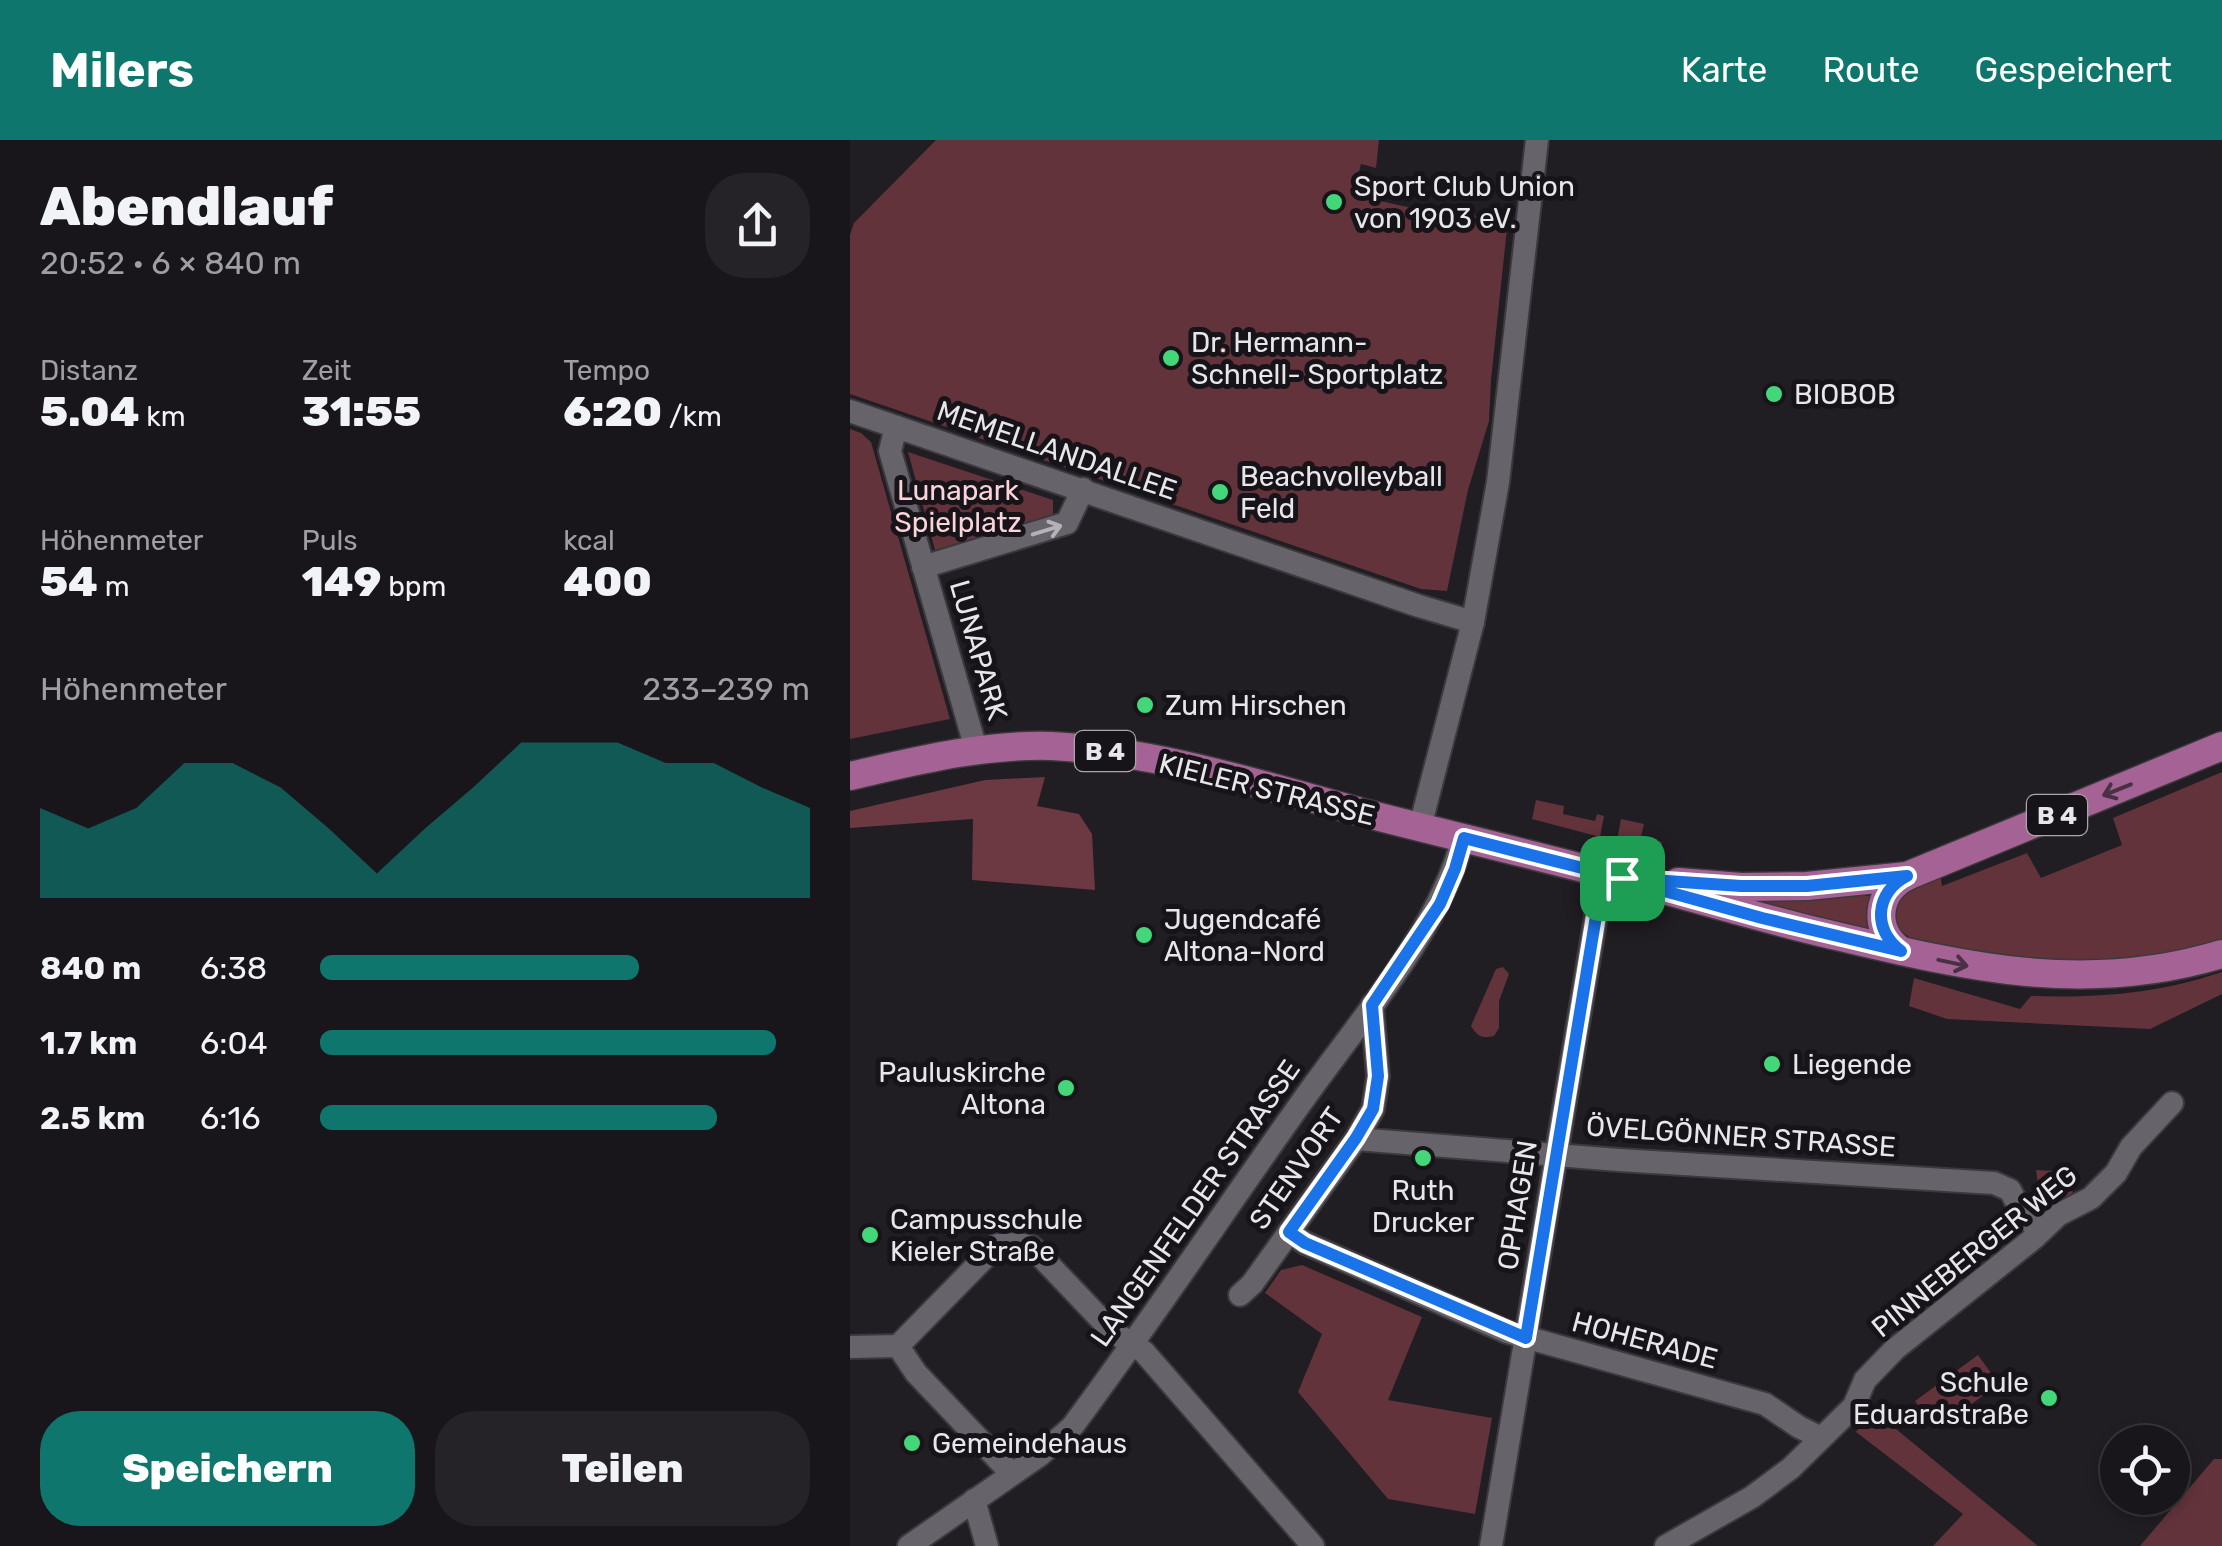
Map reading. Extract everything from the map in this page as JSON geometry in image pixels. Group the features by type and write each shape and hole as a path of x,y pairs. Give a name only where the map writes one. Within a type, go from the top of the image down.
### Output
{"main road":[{"name":"KIELER STRASSE","path":"850,776 976,749 1048,746 1116,752 1253,782 1762,918 2005,972 2059,976 2148,970 2222,954"},
{"name":"KIELER STRASSE","path":"1612,876 1791,886 1907,876 2222,746"},
{"path":"1901,951 1885,934 1880,912 1889,890 1907,876"}],"street":[{"path":"1420,827 1472,622 1502,453 1537,140"},
{"name":"MEMELLANDALLEE","path":"850,411 1472,622"},
{"name":"LUNAPARK","path":"896,427 890,451 976,749"},
{"name":"LUNAPARK","path":"923,567 1068,524 1083,489"},
{"name":"LANGENFELDER STRASSE","path":"909,1546 1054,1445 1072,1426 1440,904 1464,838"},
{"name":"OPHAGEN","path":"1490,1546 1556,1153 1612,876"},
{"name":"STENVORT","path":"1240,1295 1252,1284 1373,1109 1378,1076 1372,1005"},
{"name":"PINNEBERGER WEG","path":"1666,1546 1752,1497 1791,1468 1854,1406 1865,1380 1896,1349 2058,1215 2091,1198 2172,1104"},
{"name":"ÖVELGÖNNER STRASSE","path":"1356,1138 1994,1184 2010,1190 2040,1232"},
{"name":"HOHERADE","path":"1289,1232 1305,1243 1526,1338 1765,1404 1819,1437"},
{"path":"850,1347 898,1346 997,1245 1012,1243 1037,1251 1112,1331 1144,1352 1313,1546"},
{"path":"898,1346 916,1373 1012,1474"},
{"path":"974,1500 987,1546"}],"green space":[{"name":"Dr. Hermann- Schnell- Sportplatz","path":"936,140 1379,140 1376,168 1361,164 1353,195 1421,210 1508,219 1489,421 1468,490 1447,591 1421,589 850,394 850,235 854,223"},
{"path":"850,429 871,442 950,719 850,739"},
{"name":"Lunapark Spielplatz","path":"908,452 1053,500 1053,515 935,550"},
{"path":"2222,772 2222,941 2131,962 2038,966 1927,946 1909,937 1894,922 1898,895 1940,874 1942,886 2027,853 2041,878 2122,845 2113,818"},
{"path":"1536,800 1564,806 1563,814 1595,821 1597,814 1604,816 1600,837 1532,819"},
{"path":"1621,819 1644,824 1641,837 1662,842 1660,851 1617,840"},
{"path":"1873,896 1871,933 1720,897"},
{"path":"1503,967 1509,974 1499,1001 1499,1028 1494,1036 1483,1037 1471,1026 1496,969"},
{"path":"2222,972 2222,994 2150,1029 1947,1019 1909,1006 1914,978 2020,1009 2031,996 2127,993"},
{"path":"2036,1170 2074,1172 2072,1197 2041,1206"},
{"path":"1302,1265 1422,1317 1388,1400 1492,1418 1475,1514 1388,1499 1298,1392 1322,1334 1265,1293 1281,1270"},
{"path":"1978,1355 1999,1384 1936,1430 1915,1401"},
{"path":"1873,1410 2038,1546 1933,1546 1963,1514 1856,1432"},
{"path":"2214,1459 2222,1459 2222,1546 2140,1546 2166,1515 2190,1515 2190,1487"}],"shaded area":[{"path":"1045,777 1037,806 1079,814 1092,834 1095,890 972,880 973,819 850,828 850,811 985,780"}],"place":[{"name":"Sport Club Union von 1903 eV.","path":"1334,202"},
{"name":"Dr. Hermann- Schnell- Sportplatz","path":"1171,358"},
{"name":"BIOBOB","path":"1774,394"},
{"name":"Beachvolleyball Feld","path":"1220,492"},
{"name":"Zum Hirschen","path":"1145,705"},
{"name":"Jugendcafé Altona-Nord","path":"1144,935"},
{"name":"Liegende","path":"1772,1064"},
{"name":"Pauluskirche Altona","path":"1066,1088"},
{"name":"Ruth Drucker","path":"1423,1158"},
{"name":"Campusschule Kieler Straße","path":"870,1235"},
{"name":"Schule Eduardstraße","path":"2049,1398"},
{"name":"Gemeindehaus","path":"912,1443"}],"route":[{"path":"1464,838 1622,878 1807,886 1907,876 1889,890 1880,912 1885,934 1901,951 1603,874 1526,1338 1305,1243 1289,1232 1373,1109 1378,1076 1372,1005 1440,904 1464,838"}]}
